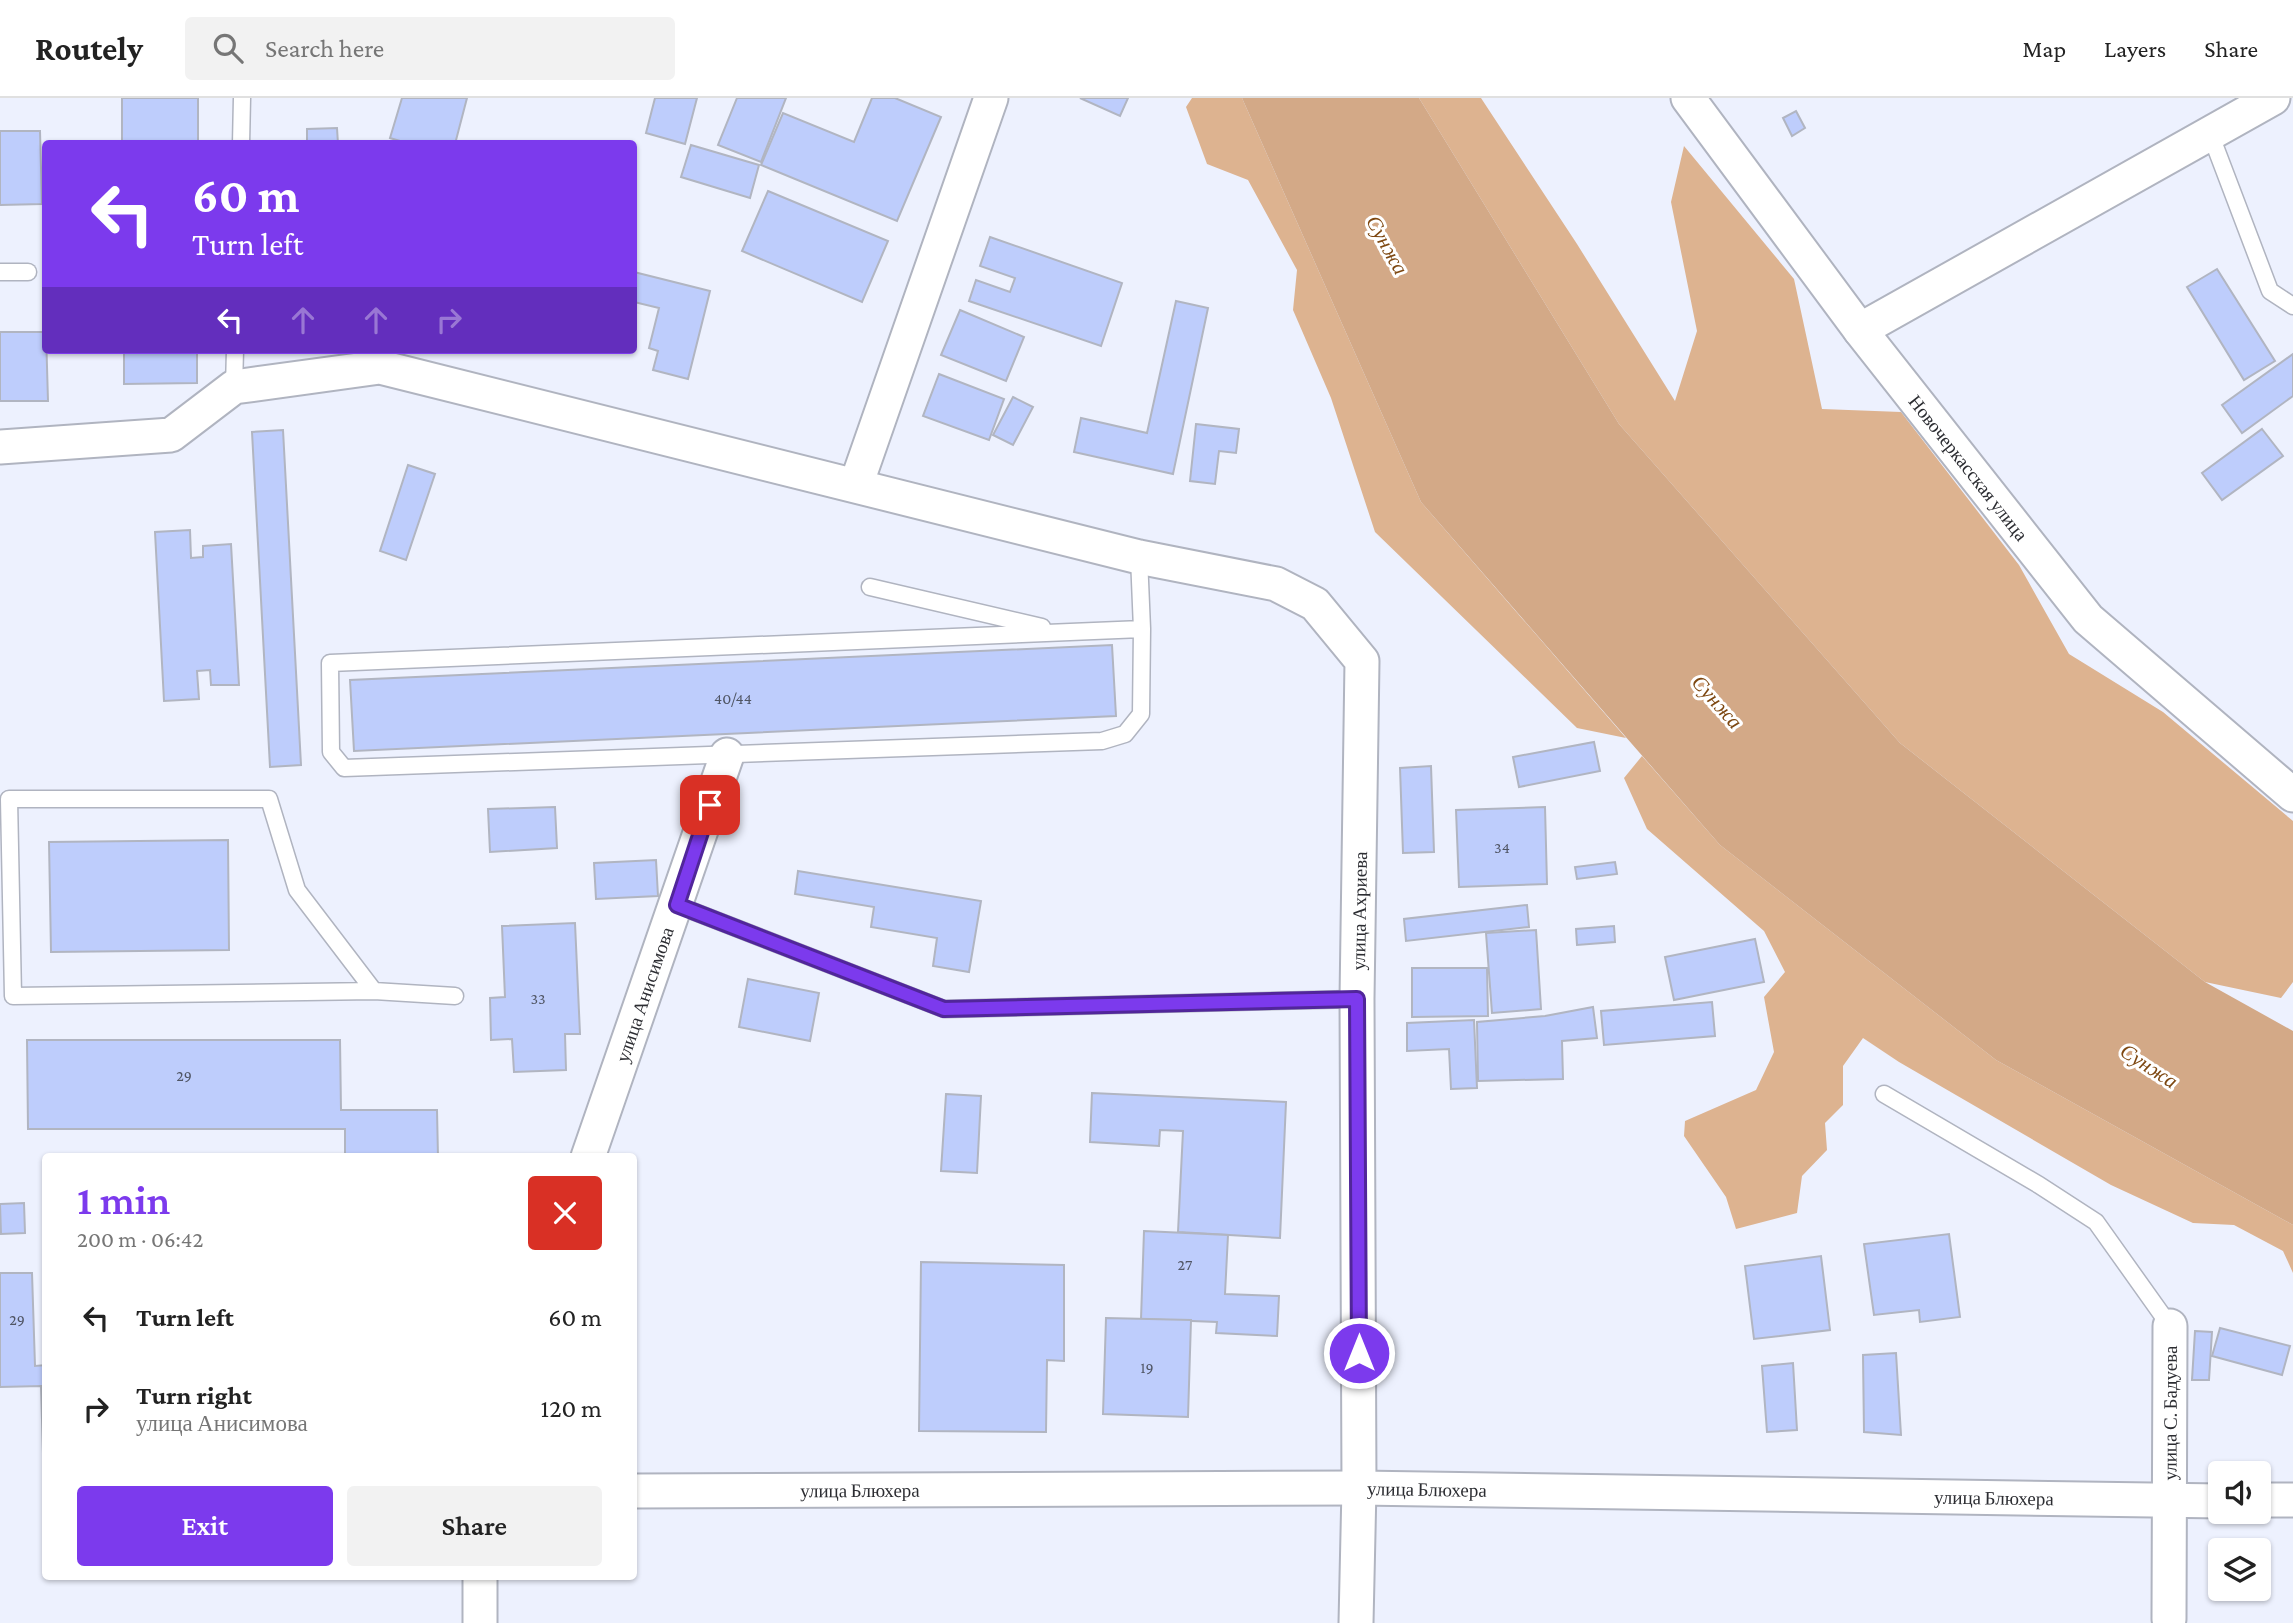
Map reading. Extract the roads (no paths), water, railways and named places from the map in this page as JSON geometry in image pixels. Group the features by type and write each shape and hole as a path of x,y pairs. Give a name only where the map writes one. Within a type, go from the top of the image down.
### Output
{"street":[{"path":"856,485 991,98"},
{"name":"Новочеркасская улица","path":"1688,98 1860,330 2088,620 2293,795"},
{"path":"1860,330 2273,98"},
{"path":"0,447 171,435 234,387 380,368 1139,557"},
{"name":"улица Ахриева","path":"1139,557 1276,584 1315,604 1362,661 1357,999 1359,1488 1356,1623"},
{"name":"улица Анисимова","path":"589,1153 727,755"},
{"name":"улица С. Бадуева","path":"2169,1619 2170,1326"},
{"name":"улица Блюхера","path":"637,1491 1359,1488 2208,1501"},
{"path":"2271,1500 2293,1500"},
{"path":"480,1580 480,1623"}],"lane":[{"path":"241,140 243,98"},
{"path":"2210,133 2270,291 2293,306"},
{"path":"0,272 28,272"},
{"path":"234,387 235,354"},
{"path":"1139,557 1142,629 1141,714 1125,734 1102,741 344,768 331,752 330,663 1142,629"},
{"path":"870,587 1062,632"},
{"path":"374,991 297,890 269,799 9,799 13,996 146,995 264,990 374,991 455,996"},
{"path":"677,905 944,1009 1357,999"},
{"path":"1884,1094 2039,1185 2096,1222 2170,1326"}],"water":[{"name":"Сунжа","path":"1242,98 1419,98 1619,424 1900,743 2205,982 2293,1031 2293,1225 1996,1060 1720,845 1421,502"}]}
